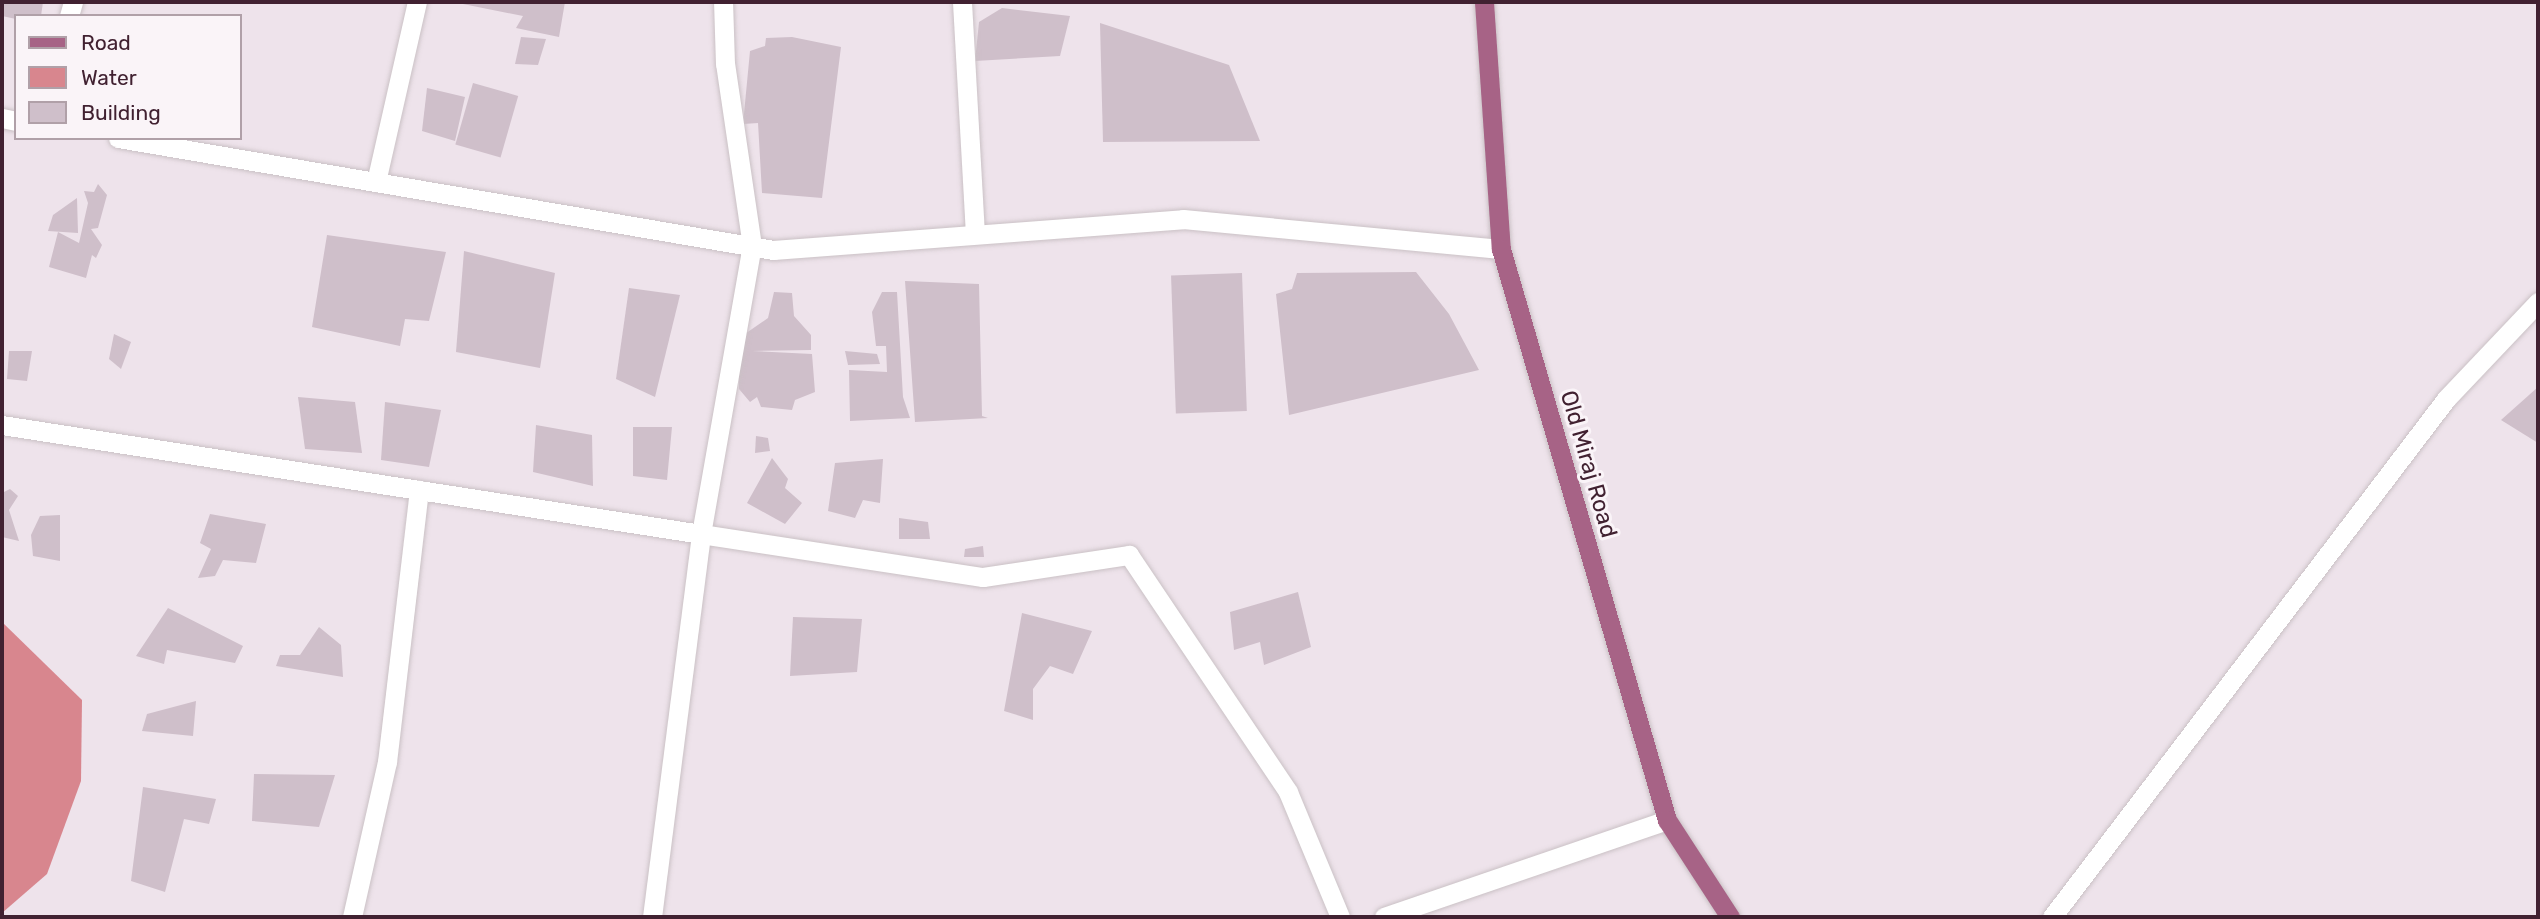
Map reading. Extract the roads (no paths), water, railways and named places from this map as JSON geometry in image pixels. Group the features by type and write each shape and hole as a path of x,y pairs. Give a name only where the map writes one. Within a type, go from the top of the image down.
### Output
{"main road":[{"name":"Old Miraj Road","path":"1484,2 1501,249 1667,820 1730,917"}],"street":[{"path":"376,183 417,2"},
{"path":"652,917 701,534 752,246 725,64 723,2"},
{"path":"962,2 975,234"},
{"path":"129,140 752,246 1182,219 1501,249"},
{"path":"2052,917 2445,399 2538,302"},
{"path":"2,425 983,577 1129,555 1288,792 1340,917"},
{"path":"352,917 387,762 419,490"},
{"path":"1384,917 1667,820"}],"water":[{"path":"2,622 82,700 81,781 47,874 2,913"}]}
